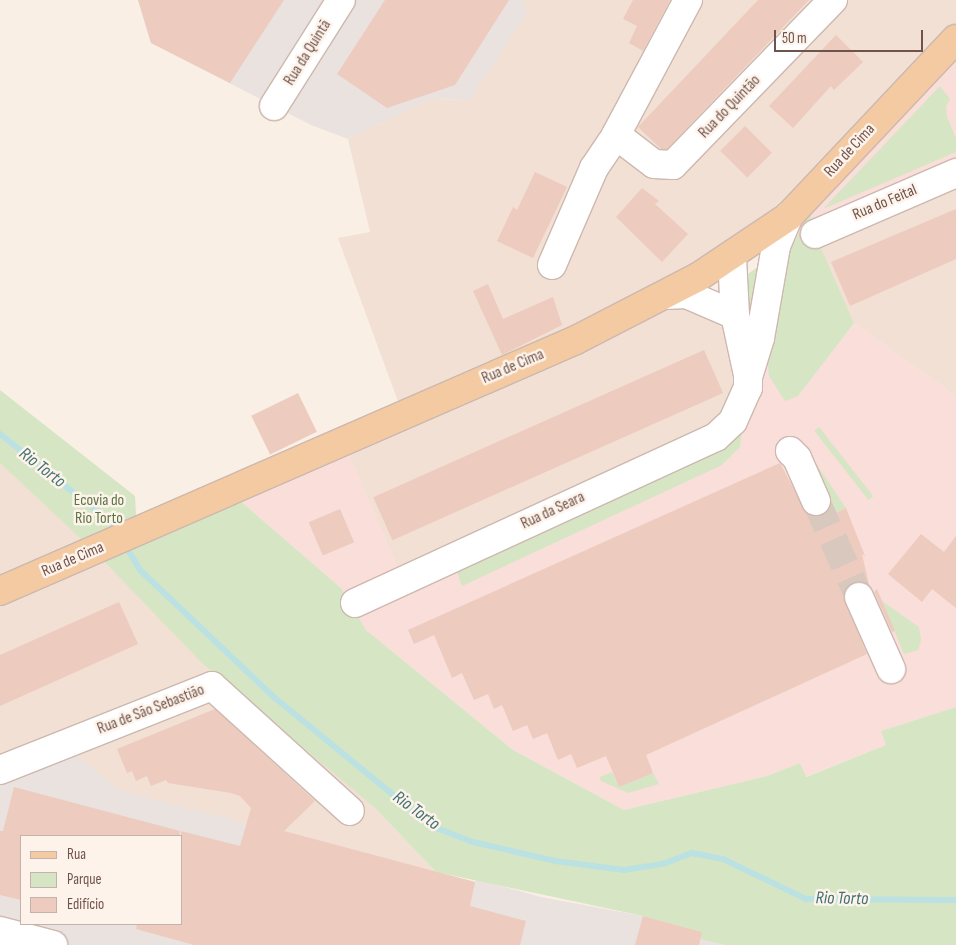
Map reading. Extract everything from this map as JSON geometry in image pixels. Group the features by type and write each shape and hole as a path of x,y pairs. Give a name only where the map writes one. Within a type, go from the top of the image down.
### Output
{"main road":[{"name":"Rua de Cima","path":"0,591 94,552 576,340 665,296 732,257 789,216 956,39"}],"street":[{"name":"Rua da Quintã","path":"274,106 341,0"},
{"path":"552,266 594,168 616,135 688,0"},
{"name":"Rua do Quintão","path":"616,135 654,164 673,164 833,0"},
{"name":"Rua do Feital","path":"815,234 956,173"},
{"path":"748,375 760,338 776,246 789,216"},
{"path":"732,257 735,315 748,375"},
{"path":"665,296 686,294 735,315"},
{"name":"Rua da Seara","path":"355,604 716,436 733,421 742,407 748,375"},
{"path":"790,451 797,458 816,501"},
{"path":"859,598 891,669"},
{"name":"Rua de São Sebastião","path":"0,770 212,686 350,811"},
{"path":"0,932 53,945"}],"shaded area":[{"path":"138,0 526,0 523,5 528,12 470,100 431,99 348,139 311,125 151,43"},
{"path":"526,0 956,0 956,39 805,199 666,295 735,315 748,375 733,421 403,580 343,441 403,415 338,238 370,232 348,139 431,99 470,100"},
{"path":"956,39 956,173 815,234 854,323 956,396 956,707 881,731 886,745 805,777 800,763 767,776 624,810 513,750 366,630 342,589 229,491 343,441 403,580 733,421 776,246"},
{"path":"956,173 956,396 854,323 815,234"},
{"path":"0,463 375,808 436,872 120,791 62,744 0,770"},
{"path":"62,744 121,791 475,882 476,879 541,897 643,916 702,932 701,939 724,945 0,945 0,770"}],"green space":[{"path":"940,86 950,99 946,107 947,117 956,138 956,152 823,209"},
{"path":"810,212 815,234 854,323 798,396 785,401 769,376 767,354 783,265"},
{"path":"762,264 754,337 746,314 742,278"},
{"name":"Ecovia do Rio Torto","path":"0,390 135,496 137,533 229,491 342,589 366,630 513,750 624,810 767,776 800,763 806,777 886,745 881,731 956,707 956,945 724,945 700,939 702,932 643,916 436,872 375,808 201,662 94,551 0,463"},
{"path":"819,427 873,496 868,500 814,431"},
{"path":"742,431 740,447 722,465 462,586 456,570"},
{"path":"807,450 846,508 834,514"},
{"path":"882,601 919,627 921,640 918,650 904,654"},
{"path":"612,772 619,787 653,773 659,784 628,793 601,781 600,777"}],"building":[{"path":"138,0 284,0 230,83 151,43"},
{"path":"385,0 509,0 455,85 387,108 337,74"},
{"path":"633,0 670,0 643,51 629,43 637,26 623,19"},
{"path":"758,0 809,0 667,149 661,149 638,127"},
{"path":"836,35 863,62 834,90 831,86 793,128 769,106"},
{"path":"745,126 772,153 747,178 720,151"},
{"path":"535,172 567,187 533,258 497,241 513,207 517,210"},
{"path":"642,188 659,201 655,204 688,234 662,262 616,217"},
{"path":"956,209 956,259 850,306 831,262"},
{"path":"488,284 503,319 553,297 562,325 502,355 473,291"},
{"path":"704,350 723,393 392,540 373,497"},
{"path":"298,393 317,432 270,454 251,416"},
{"path":"780,463 807,514 822,515 830,506 834,514 846,508 865,556 862,554 869,585 853,583 843,596 867,654 646,755 653,773 619,787 606,756 577,768 571,754 558,760 547,733 533,739 527,725 513,731 502,705 494,709 488,694 474,700 462,673 452,678 434,635 414,644 408,630"},
{"path":"340,509 354,542 323,555 309,522"},
{"path":"921,534 944,552 956,536 956,608 932,589 922,602 888,574"},
{"path":"877,589 895,631 892,632 874,592"},
{"path":"119,602 138,644 0,706 0,655"},
{"path":"215,709 315,801 284,831 475,882 470,906 526,921 520,945 194,945 136,929 137,925 182,925 181,831 240,846 251,808 240,796 231,793 168,783 166,780 151,786 147,776 136,781 132,771 127,773 117,749"},
{"path":"14,787 180,831 179,835 20,835 20,900 0,895 0,831 3,831"},
{"path":"643,916 702,932 699,945 635,945"}],"waterway":[{"name":"Rio Torto","path":"0,434 108,520 117,534"},
{"name":"Rio Torto","path":"124,544 141,571 274,697 431,826 473,842 555,861 624,870 663,864 692,853 723,859 806,899 956,900"}],"tunnel":[{"path":"816,501 859,597"}]}
